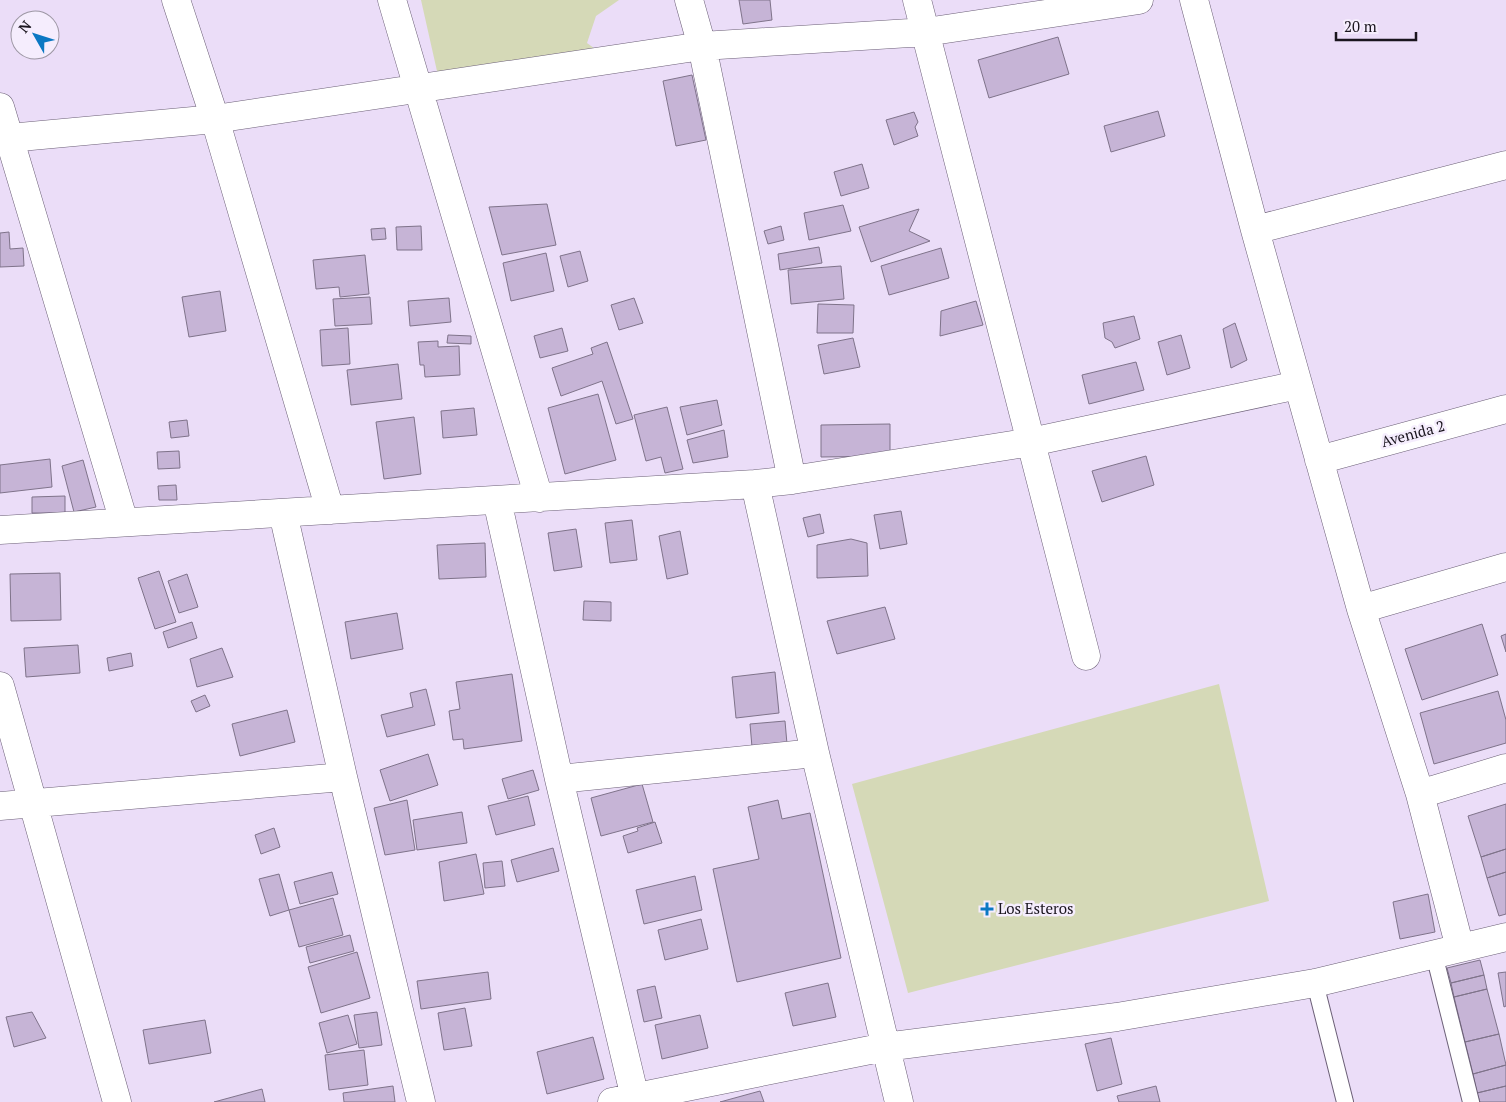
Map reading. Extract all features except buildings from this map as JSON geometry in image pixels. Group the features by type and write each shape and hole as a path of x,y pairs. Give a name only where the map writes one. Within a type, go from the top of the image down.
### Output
{"street":[{"path":"176,0 215,119 330,510"},
{"path":"392,0 539,498"},
{"path":"689,0 702,46 792,480"},
{"path":"917,0 1086,656"},
{"path":"9,138 215,119 702,46 926,32 1139,0"},
{"path":"1194,0 1255,230 1361,609 1420,794 1447,951"},
{"path":"0,107 124,522"},
{"path":"1255,230 1506,165"},
{"path":"0,530 539,498 792,480 1031,442 1298,385"},
{"name":"Avenida 2","path":"1319,460 1506,409"},
{"path":"755,484 815,753 899,1102"},
{"path":"497,500 628,1100 885,1047 1117,1017 1315,983 1506,937"},
{"path":"284,513 343,777 421,1102"},
{"path":"1361,609 1506,567"},
{"path":"0,686 117,1102"},
{"path":"559,779 815,753"},
{"path":"1420,794 1506,768"},
{"path":"0,806 343,777"}],"lane":[{"path":"1447,951 1471,1102"},
{"path":"1315,983 1345,1102"}],"green space":[{"path":"421,0 619,0 596,16 587,43 602,54 439,80"},
{"path":"1219,684 1269,901 908,993 852,784"}],"place":[{"name":"Los Esteros","path":"987,909"}]}
